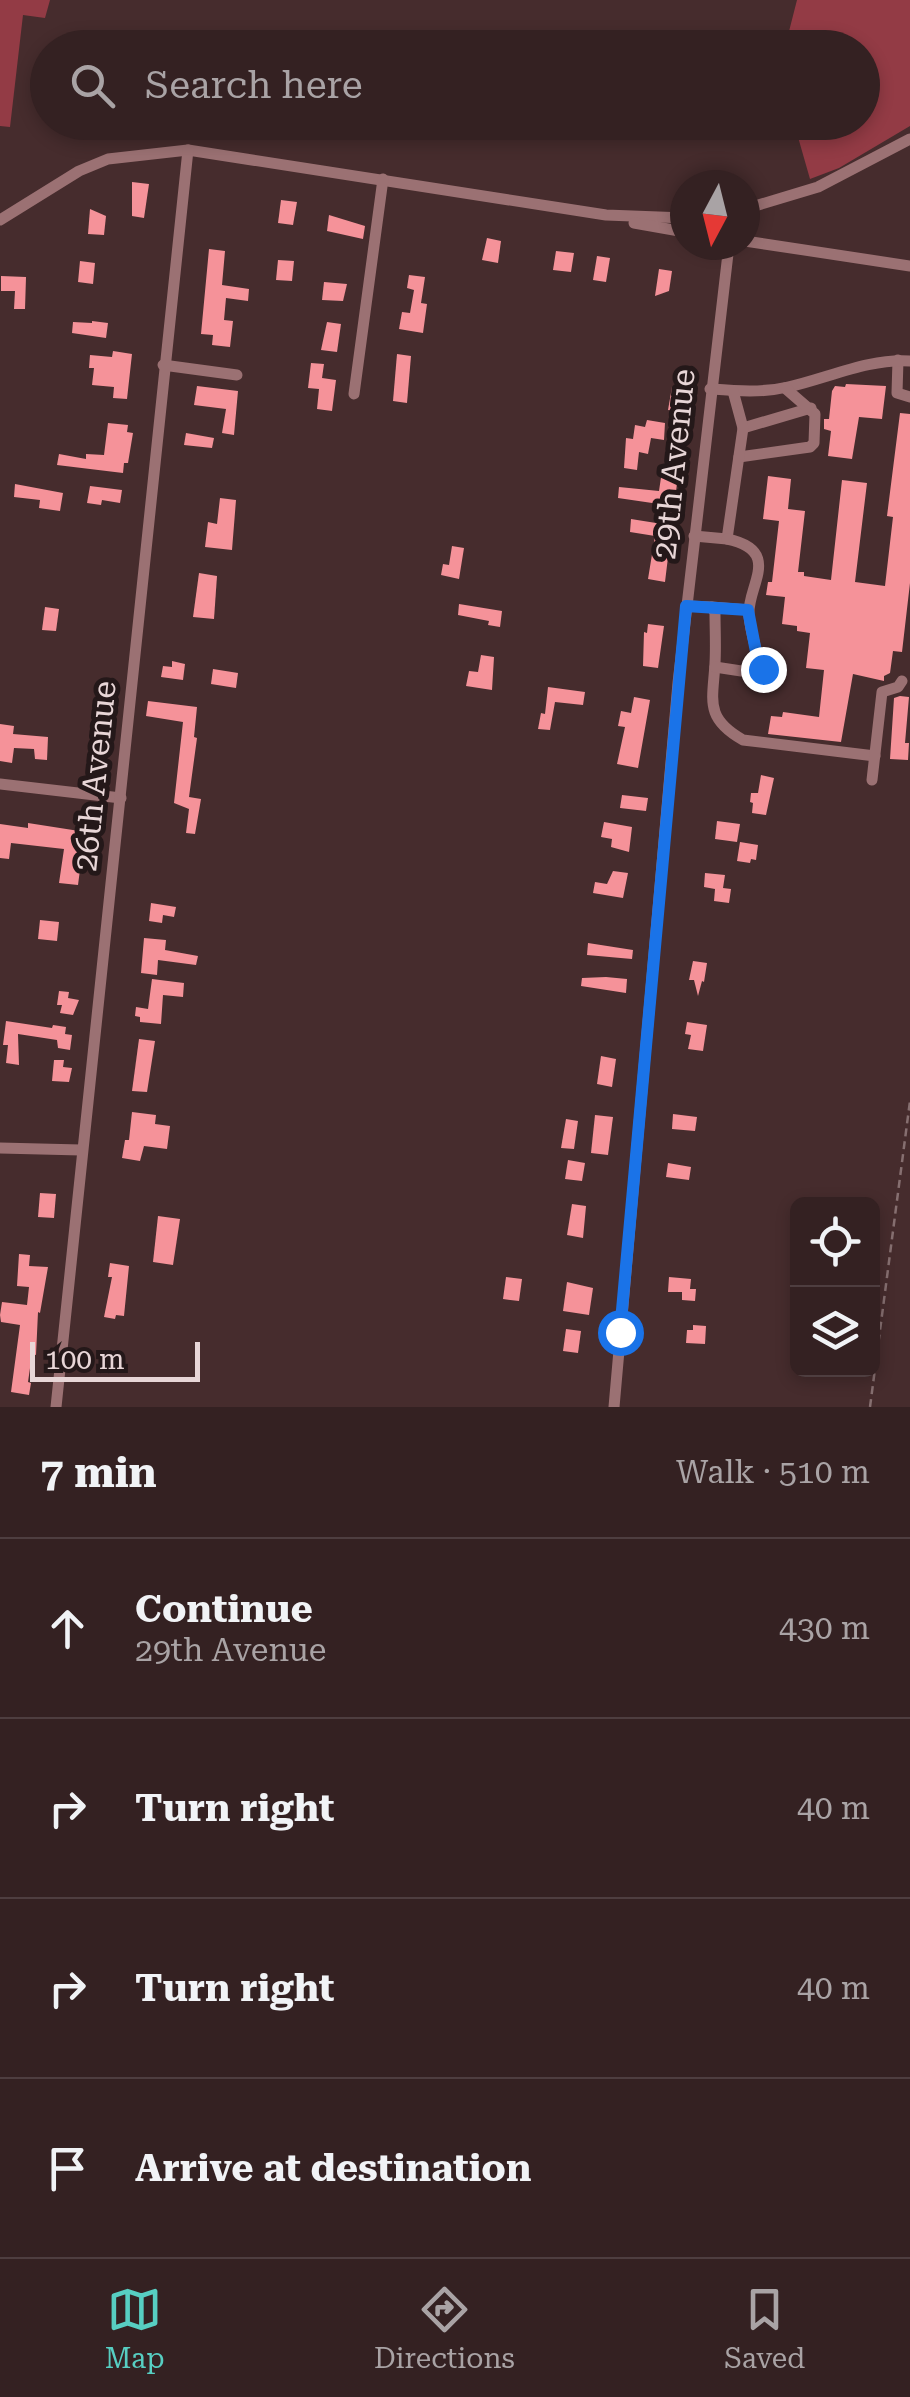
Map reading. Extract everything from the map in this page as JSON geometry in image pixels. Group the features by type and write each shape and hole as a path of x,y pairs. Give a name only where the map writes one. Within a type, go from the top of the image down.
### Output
{"street":[{"path":"760,204 818,187 910,139"},
{"path":"0,220 79,171 108,159 188,150 606,215 670,229"},
{"name":"26th Avenue","path":"56,1407 188,150"},
{"path":"354,394 383,179"},
{"path":"606,215 670,217"},
{"path":"760,243 910,266"},
{"name":"29th Avenue","path":"614,1407 686,606 727,260"},
{"path":"710,389 753,392 785,388 904,361 897,393 910,397"},
{"path":"163,364 237,376"},
{"path":"739,457 810,448 814,443 815,414 785,388"},
{"path":"727,539 742,428 734,391"},
{"path":"742,428 811,408"},
{"path":"694,536 736,541 754,554 760,568 748,610 763,669 760,674 715,667"},
{"path":"686,606 748,610"},
{"path":"712,607 712,697 720,724 744,740 875,756"},
{"path":"872,780 882,692 898,687 902,681"},
{"path":"0,784 121,798"},
{"path":"0,1148 81,1150"}],"path":[{"path":"870,1407 910,1101"}],"shaded area":[{"path":"0,0 50,0 45,18 23,15 10,127 0,126"},
{"path":"797,0 910,0 910,126 839,168 810,179 799,140 880,140 880,30 789,30"}],"building":[{"path":"132,182 149,184 144,218 132,216"},
{"path":"281,200 297,202 293,225 278,223"},
{"path":"90,209 106,216 104,235 88,234"},
{"path":"329,215 365,226 363,239 327,231"},
{"path":"487,238 501,241 498,263 482,260"},
{"path":"209,249 225,251 222,285 249,289 248,301 226,298 224,320 233,321 230,347 212,345 213,335 201,334"},
{"path":"556,251 574,253 571,272 553,270"},
{"path":"597,256 610,258 606,282 593,280"},
{"path":"278,260 294,261 292,281 276,280"},
{"path":"80,261 95,263 93,284 78,282"},
{"path":"659,269 672,271 669,291 655,296"},
{"path":"409,275 425,277 421,303 427,304 423,333 399,329 402,312 410,313 414,290 407,288"},
{"path":"1,276 26,277 25,309 14,309 15,291 1,291"},
{"path":"324,282 347,284 343,301 322,300"},
{"path":"73,322 108,323 106,338 72,333"},
{"path":"327,322 341,324 337,352 321,350"},
{"path":"113,351 132,354 127,399 113,398 114,387 92,385 94,368 89,368 90,355 112,357"},
{"path":"397,354 411,356 407,403 393,401"},
{"path":"311,363 324,364 322,378 336,380 332,411 317,409 319,389 308,388"},
{"path":"197,386 238,391 234,435 222,433 226,409 194,405"},
{"path":"835,386 886,386 882,419 859,417 852,459 828,456 831,431 824,429 832,391"},
{"path":"672,387 687,389 683,412 668,410"},
{"path":"900,413 910,414 910,583 902,652 893,651 890,673 884,681 853,674 841,742 768,734 771,716 782,717 783,712 819,717 824,670 806,668 810,633 782,624 785,597 766,595 768,582 772,582 779,521 763,519 768,476 791,479 788,509 805,511 798,572 831,580 842,480 867,483 855,582 885,586 893,517 887,516"},
{"path":"647,420 665,423 664,440 651,438 648,454 639,452 637,470 624,468 626,438 633,439 635,425 645,427"},
{"path":"108,423 128,425 127,432 133,433 123,473 57,465 59,454 86,459 86,454 104,455"},
{"path":"186,433 214,438 212,448 184,445"},
{"path":"663,464 679,467 665,582 648,579 655,536 630,532 631,519 656,523 659,504 618,498 619,487 659,491"},
{"path":"15,484 63,493 60,511 39,508 40,500 14,497"},
{"path":"90,486 122,490 120,503 87,503"},
{"path":"220,498 236,500 232,550 205,547 208,522 217,524"},
{"path":"452,546 464,548 459,579 441,575 443,564 449,565"},
{"path":"199,573 217,576 214,619 193,617"},
{"path":"459,604 502,611 500,627 458,615"},
{"path":"45,607 59,609 56,631 42,630"},
{"path":"648,624 664,626 658,668 643,666 644,632 647,633"},
{"path":"481,655 494,657 492,690 466,686 469,671 478,672"},
{"path":"172,661 185,664 183,680 161,677 163,666 172,667"},
{"path":"213,669 238,673 236,688 211,684"},
{"path":"548,687 585,692 583,705 555,702 550,730 538,729 541,713 545,714"},
{"path":"634,697 650,700 638,768 617,764 625,727 618,726 621,711 631,713"},
{"path":"909,697 905,743 909,743 908,760 890,759 894,698"},
{"path":"148,701 197,707 189,797 201,799 195,834 186,833 189,809 174,803 183,722 146,716"},
{"path":"0,724 14,726 13,734 48,737 47,760 35,759 34,749 14,748 12,763 0,761"},
{"path":"761,775 774,778 766,815 752,813 750,802 751,793 758,793"},
{"path":"622,795 648,798 646,811 620,808"},
{"path":"717,821 740,824 737,842 715,839"},
{"path":"604,822 632,827 629,852 611,847 612,839 601,837"},
{"path":"28,823 92,833 88,863 81,862 78,885 59,883 64,849 11,843 9,859 0,858 0,824 28,828"},
{"path":"740,842 758,845 756,860 737,861"},
{"path":"613,871 628,873 623,898 593,893 595,882 607,884"},
{"path":"705,873 725,875 723,888 731,889 729,903 714,901 715,889 704,887"},
{"path":"151,903 176,907 174,917 163,915 162,923 149,921"},
{"path":"40,920 59,922 57,941 38,939"},
{"path":"144,938 166,940 165,950 198,956 196,965 158,960 157,975 141,973"},
{"path":"588,943 633,950 632,959 587,955"},
{"path":"693,961 707,963 698,996 694,980 689,980"},
{"path":"582,978 627,979 626,993 581,986"},
{"path":"152,979 184,983 183,997 163,995 161,1024 140,1022 140,1017 135,1016 136,1007 148,1009"},
{"path":"59,991 69,992 68,998 79,1000 73,1015 60,1013"},
{"path":"6,1021 66,1027 65,1034 72,1035 70,1050 58,1048 57,1040 18,1034 19,1065 6,1063"},
{"path":"687,1022 707,1025 703,1051 688,1049 691,1035 685,1034"},
{"path":"139,1039 155,1041 147,1092 132,1091"},
{"path":"601,1056 616,1059 612,1087 597,1084"},
{"path":"54,1060 64,1060 63,1067 72,1068 69,1082 52,1081"},
{"path":"132,1112 156,1115 155,1124 170,1126 167,1149 144,1146 140,1161 122,1158 125,1140 129,1140"},
{"path":"673,1114 697,1117 695,1131 672,1129"},
{"path":"595,1115 613,1117 608,1155 591,1153"},
{"path":"566,1119 578,1121 574,1149 561,1148"},
{"path":"568,1160 585,1163 582,1181 565,1179"},
{"path":"668,1163 691,1167 689,1180 666,1177"},
{"path":"40,1193 56,1194 54,1218 38,1217"},
{"path":"572,1204 586,1206 583,1238 567,1235"},
{"path":"158,1216 180,1219 173,1265 153,1262"},
{"path":"19,1254 30,1255 29,1266 48,1267 38,1312 29,1395 11,1392 20,1325 1,1322 0,1315 2,1302 27,1305 29,1287 17,1286"},
{"path":"110,1263 129,1266 124,1316 116,1315 115,1319 104,1317 112,1277 108,1277"},
{"path":"506,1277 522,1279 519,1301 503,1299"},
{"path":"669,1277 691,1279 690,1289 696,1289 695,1301 682,1300 682,1292 668,1292"},
{"path":"567,1282 593,1288 589,1315 563,1311"},
{"path":"693,1325 706,1326 705,1344 686,1343 687,1330 693,1330"},
{"path":"566,1329 581,1331 578,1353 563,1351"}],"route":[{"path":"620,1332 686,606 748,610 763,669"}]}
